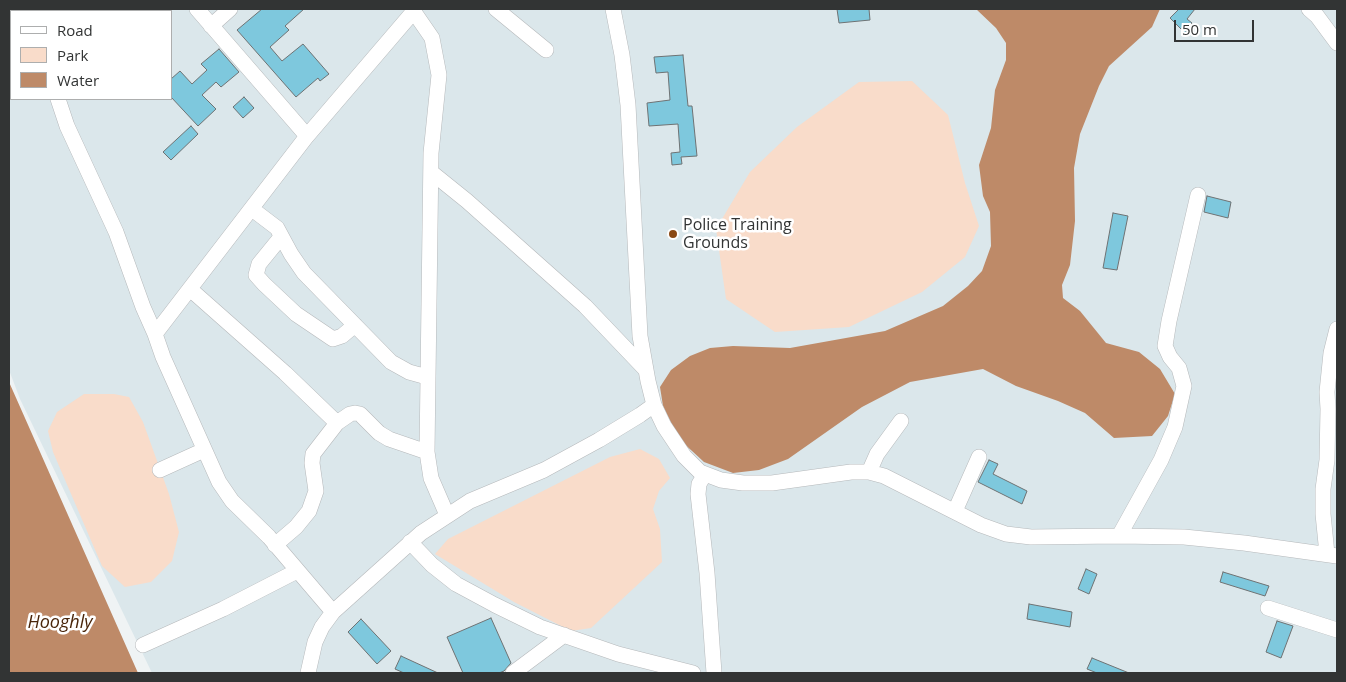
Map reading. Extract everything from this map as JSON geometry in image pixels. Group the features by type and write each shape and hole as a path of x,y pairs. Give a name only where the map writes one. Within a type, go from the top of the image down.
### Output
{"street":[{"path":"197,9 307,136"},
{"path":"211,26 230,9"},
{"path":"496,9 546,50"},
{"path":"613,9 622,55 628,105 640,336 646,370 654,405 664,426 684,456 700,472 721,480 743,483 772,483 851,472 877,473 993,530 1019,536 1081,538 1119,536 1184,537 1332,555 1323,514 1323,489 1327,460 1327,392 1331,353 1337,329"},
{"path":"1309,9 1317,16 1337,43"},
{"path":"155,334 307,136 413,10 432,38 438,75 430,172 427,452 431,478 447,515"},
{"path":"58,100 67,126 116,232 163,357 219,482 232,501 275,545 333,612"},
{"path":"430,172 467,201 584,306 646,370"},
{"path":"1119,536 1162,460 1177,419 1184,386 1178,368 1165,346 1198,195"},
{"path":"252,209 277,228 290,254 304,274 371,340 390,362 409,372 427,377"},
{"path":"281,237 260,264 256,275 260,280 296,314 333,339 342,336 355,325"},
{"path":"190,289 292,379 337,423"},
{"path":"308,673 315,642 322,627 333,612 410,542 470,501 568,458 654,405"},
{"path":"275,545 296,527 309,511 316,491 312,463 313,454 337,423 350,414 358,413 379,433 389,439 427,452"},
{"path":"869,472 877,454 900,421"},
{"path":"160,470 204,450"},
{"path":"955,511 979,457"},
{"path":"705,474 699,484 698,494 707,573 714,673"},
{"path":"410,542 432,565 456,584 531,622 618,654 693,673"},
{"path":"143,645 237,603 297,571"},
{"path":"1268,608 1337,630"},
{"path":"514,673 564,635"}],"shaded area":[{"name":"Police Training Grounds","path":"9,9 1337,9 1337,673 152,673 20,399 9,370"}],"green space":[{"path":"912,81 948,115 965,183 979,226 965,257 922,292 849,327 775,332 726,299 716,229 750,172 797,127 859,82"},
{"path":"84,394 114,394 129,397 143,422 169,494 179,532 172,561 151,582 125,587 102,566 53,452 48,431 57,412"},
{"path":"640,449 659,459 670,478 659,491 653,509 660,529 662,562 591,628 571,631 514,602 435,554 448,539 610,457"}],"water":[{"path":"976,9 1160,9 1152,27 1109,66 1080,134 1074,168 1075,221 1070,265 1062,285 1063,298 1080,311 1106,343 1139,352 1160,369 1175,394 1168,416 1152,436 1114,438 1085,413 1016,386 983,369 910,382 862,407 788,459 759,470 733,473 704,462 679,439 663,406 660,387 671,370 690,356 710,348 733,346 790,348 885,331 943,306 968,286 982,271 991,246 990,212 983,196 979,165 991,128 995,90 1006,60 1006,43 996,28"},
{"name":"Hooghly","path":"9,382 138,673 9,673"}],"building":[{"path":"262,9 304,9 285,26 289,30 270,47 282,61 303,44 329,74 320,81 318,78 296,97 237,30"},
{"path":"837,9 869,9 870,20 839,23"},
{"path":"1179,9 1195,9 1187,19 1192,23 1185,33 1170,18"},
{"path":"219,49 239,72 221,87 216,82 202,95 216,109 198,126 172,98 172,78 180,71 192,84 207,70 201,64"},
{"path":"683,55 688,106 692,106 697,156 681,157 682,164 672,165 671,153 680,152 678,124 649,126 647,103 670,100 668,72 656,73 654,57"},
{"path":"244,97 254,108 243,118 233,107"},
{"path":"191,126 198,134 171,160 163,152"},
{"path":"1207,196 1231,202 1228,218 1204,212"},
{"path":"1113,213 1128,216 1117,270 1103,268"},
{"path":"989,460 998,464 993,474 1027,491 1022,504 978,482"},
{"path":"1086,569 1097,574 1089,594 1078,589"},
{"path":"1223,572 1269,586 1265,596 1220,582"},
{"path":"1029,604 1072,612 1070,627 1027,619"},
{"path":"491,618 511,663 504,671 499,673 463,673 447,637"},
{"path":"361,619 391,651 377,664 348,632"},
{"path":"1277,621 1293,626 1281,658 1266,652"},
{"path":"401,656 438,673 404,673 395,669"},
{"path":"1092,658 1129,673 1097,673 1087,669"}],"place":[{"name":"Police Training Grounds","path":"673,234"}]}
